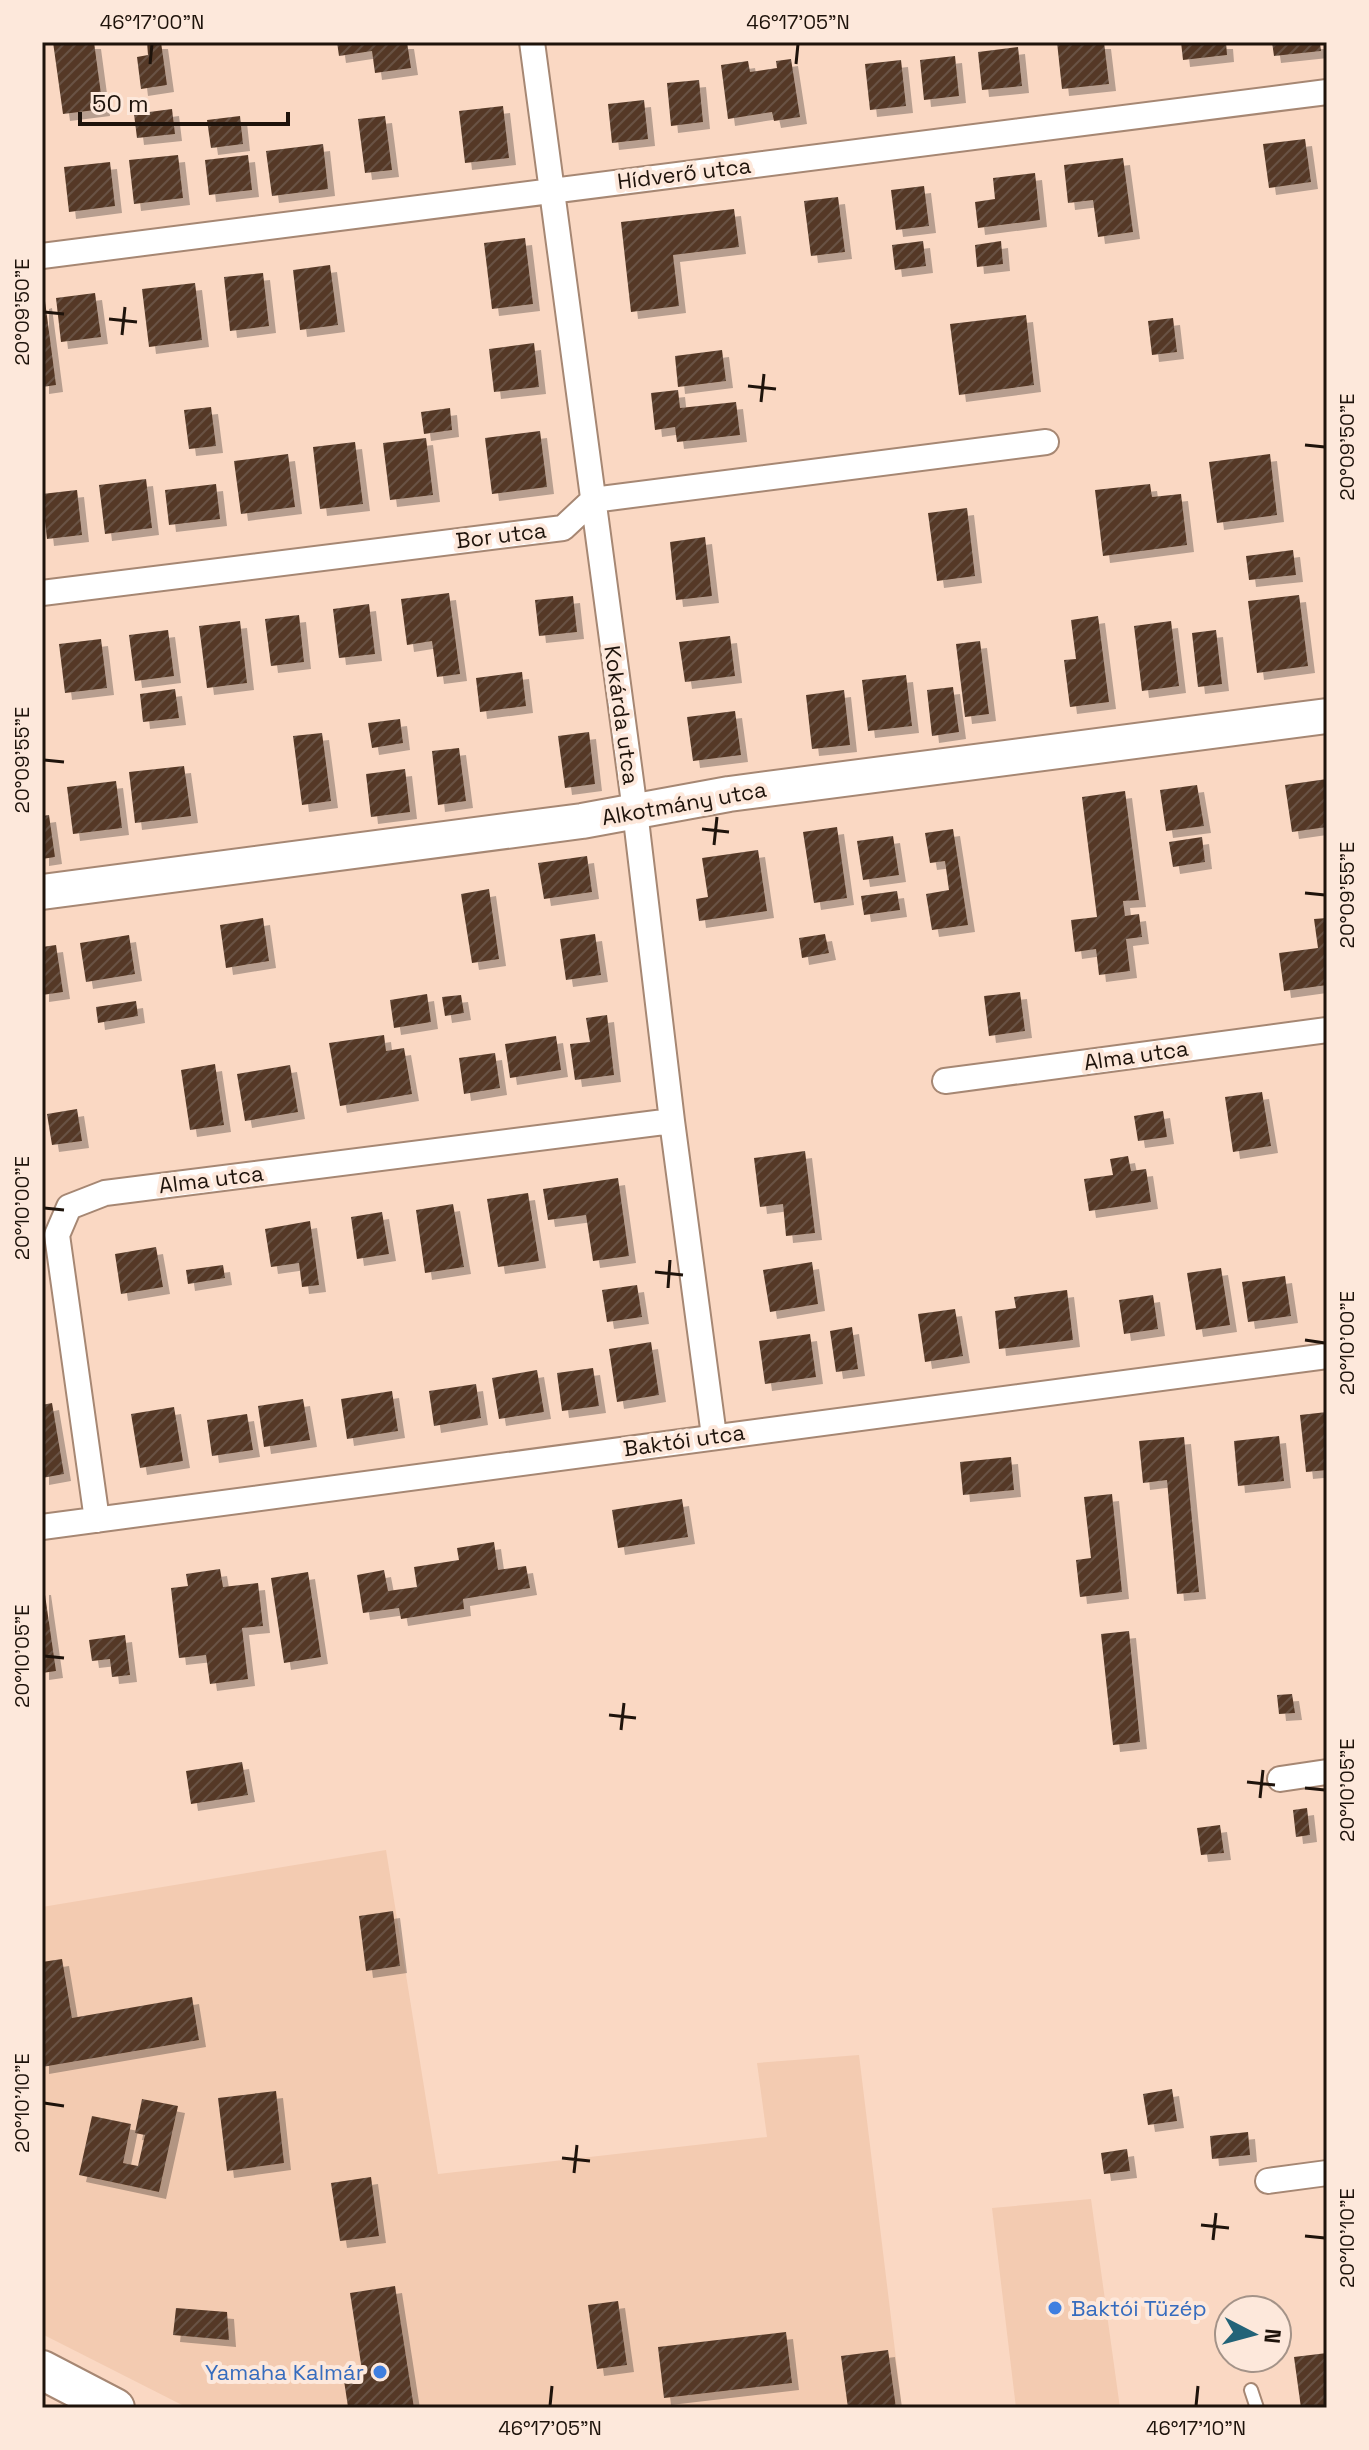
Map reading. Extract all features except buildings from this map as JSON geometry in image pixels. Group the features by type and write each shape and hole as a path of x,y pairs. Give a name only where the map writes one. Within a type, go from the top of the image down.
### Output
{"main road":[{"path":"42,2370 115,2408"}],"street":[{"name":"Kokárda utca","path":"532,42 635,811 714,1436"},
{"name":"Hídverő utca","path":"42,256 1327,92"},
{"path":"593,500 1046,442"},
{"name":"Bor utca","path":"42,593 563,528 593,500"},
{"name":"Alkotmány utca","path":"42,892 582,821 729,794 1327,716"},
{"name":"Alma utca","path":"945,1081 1327,1030"},
{"name":"Alma utca","path":"97,1520 57,1235 69,1207 105,1193 672,1121"},
{"name":"Baktói utca","path":"42,1527 1327,1356"},
{"path":"1280,1779 1327,1772"},
{"path":"1268,2181 1327,2173"}],"lane":[{"path":"1251,2390 1257,2408"}],"shaded area":[{"path":"386,1850 438,2174 767,2137 757,2063 859,2055 902,2408 188,2408 42,2334 42,1907"},
{"name":"Baktói Tüzép","path":"1091,2199 1120,2408 1016,2408 992,2208"}],"place":[{"name":"Baktói Tüzép","path":"1055,2308"},
{"name":"Yamaha Kalmár","path":"380,2372"}]}
